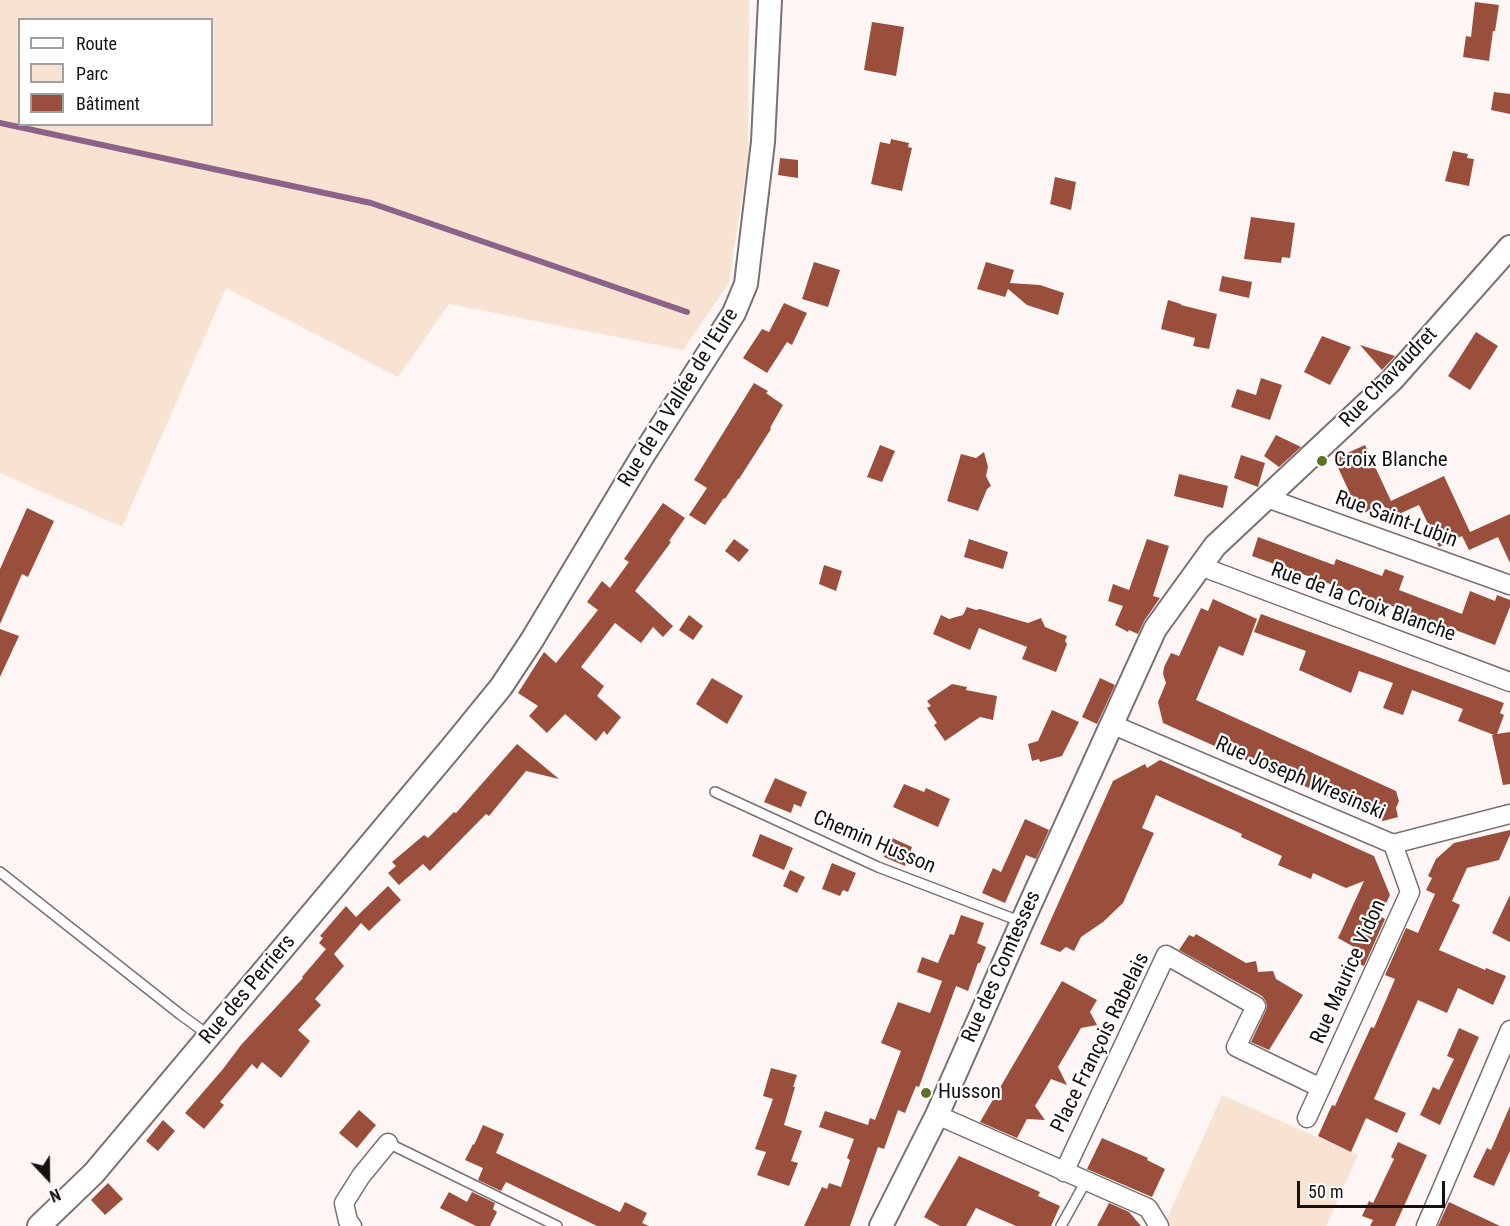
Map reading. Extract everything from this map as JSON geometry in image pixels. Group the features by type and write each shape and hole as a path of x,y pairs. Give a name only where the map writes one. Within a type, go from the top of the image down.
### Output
{"street":[{"name":"Rue de la Vallée de l'Eure","path":"452,747 501,687 532,640 642,457 734,313 746,284 764,142 770,0"},
{"name":"Rue Chavaudret","path":"1116,716 1155,629 1215,546 1392,380 1510,247"},
{"name":"Rue Saint-Lubin","path":"1267,498 1510,585"},
{"name":"Rue de la Croix Blanche","path":"1200,566 1510,682"},
{"name":"Rue Joseph Wresinski","path":"1116,716 1393,844 1510,814"},
{"name":"Rue des Comtesses","path":"881,1226 937,1115 1116,716"},
{"name":"Rue des Perriers","path":"39,1226 94,1173 452,747"},
{"name":"Rue Maurice Vidon","path":"1307,1118 1410,892 1393,844"},
{"name":"Place François Rabelais","path":"1064,1172 1166,955 1256,1006 1236,1047 1321,1088"},
{"path":"1426,1226 1510,1030"},
{"path":"937,1115 1148,1208 1159,1226"},
{"path":"352,1226 348,1221 344,1203 361,1176 388,1143"}],"lane":[{"name":"Chemin Husson","path":"715,792 878,867 1022,922"},
{"path":"0,872 210,1036"},
{"path":"388,1143 557,1226"},
{"path":"1061,1226 1086,1181"}],"green space":[{"path":"0,0 749,0 748,157 729,283 683,350 449,304 398,377 226,288 122,527 0,473"},
{"path":"1222,1095 1358,1155 1326,1226 1173,1226 1165,1223"}],"building":[{"path":"1475,2 1499,5 1489,61 1463,57 1466,36 1471,37"},
{"path":"872,22 904,27 896,76 864,70"},
{"path":"1494,92 1510,94 1510,114 1491,110"},
{"path":"891,139 909,143 908,147 912,148 902,191 871,184 880,142 890,144"},
{"path":"1453,151 1468,154 1467,158 1474,159 1469,186 1445,181"},
{"path":"780,158 798,160 798,178 778,175"},
{"path":"1055,177 1076,182 1071,210 1050,204"},
{"path":"1251,217 1295,223 1290,258 1282,257 1281,263 1244,259"},
{"path":"814,262 840,270 828,307 802,299"},
{"path":"986,262 1014,270 1010,283 1040,285 1064,293 1058,315 1027,305 1008,289 1005,297 977,289"},
{"path":"1222,276 1252,282 1249,298 1219,291"},
{"path":"1168,300 1217,314 1209,349 1193,346 1195,338 1161,329"},
{"path":"784,303 807,313 792,345 787,342 767,373 743,358 762,329 769,332"},
{"path":"1476,332 1498,346 1470,390 1448,376"},
{"path":"1322,336 1351,347 1330,385 1304,372"},
{"path":"1360,345 1395,356 1382,370"},
{"path":"1261,378 1282,385 1270,420 1231,407 1237,389 1256,395"},
{"path":"754,383 768,391 766,393 783,405 771,429 739,479 705,525 689,515 707,488 694,480"},
{"path":"1276,435 1301,447 1279,467 1264,456"},
{"path":"880,445 895,451 882,482 867,477"},
{"path":"1365,445 1391,501 1444,476 1470,532 1510,514 1510,563 1498,537 1469,550 1462,536 1439,547 1419,505 1390,518 1383,504 1360,515 1334,459"},
{"path":"984,452 988,467 986,476 991,486 987,489 978,511 947,501 961,454 976,458"},
{"path":"1241,455 1265,463 1258,487 1234,478"},
{"path":"1179,474 1228,486 1223,508 1174,496"},
{"path":"663,503 685,518 669,541 671,542 635,591 673,626 663,637 653,627 641,643 615,623 581,667 604,686 597,696 621,717 607,735 604,731 596,741 565,714 547,733 529,716 538,706 518,693 544,652 556,663 598,610 587,602 602,581 610,588 629,562 624,559"},
{"path":"27,508 54,521 28,577 22,574 0,624 0,569"},
{"path":"1258,537 1334,565 1336,559 1382,576 1385,569 1404,576 1399,590 1462,614 1470,591 1495,601 1497,595 1510,600 1510,607 1495,645 1252,556"},
{"path":"734,539 749,550 739,562 725,551"},
{"path":"969,539 1008,552 1003,569 964,557"},
{"path":"1147,539 1169,546 1153,596 1160,598 1138,634 1115,625 1123,606 1108,601 1113,584 1129,590"},
{"path":"824,565 842,571 836,591 819,584"},
{"path":"1213,599 1257,619 1243,656 1219,646 1196,700 1396,791 1399,801 1396,808 1398,817 1383,821 1163,723 1158,702 1166,683 1163,674 1164,667 1171,653 1179,656 1201,608 1208,611"},
{"path":"967,607 1028,623 1041,618 1045,627 1067,636 1065,641 1067,644 1056,672 1022,659 1027,647 979,628 970,650 933,634 941,615 949,619 963,615"},
{"path":"1261,614 1504,703 1500,713 1504,715 1497,734 1510,732 1510,784 1503,785 1492,735 1494,735 1458,721 1463,709 1412,690 1403,715 1383,708 1393,683 1359,671 1351,693 1299,670 1306,651 1254,632"},
{"path":"689,615 703,626 693,640 679,630"},
{"path":"0,629 19,636 0,677"},
{"path":"712,678 743,696 727,724 696,704"},
{"path":"1100,678 1115,685 1097,724 1082,717"},
{"path":"952,684 967,687 966,690 997,696 993,720 980,717 945,741 934,725 937,723 927,708 931,706 927,701"},
{"path":"1052,710 1079,722 1062,756 1040,762 1039,759 1032,761 1028,744 1038,741"},
{"path":"517,744 559,779 526,771 489,816 486,814 430,871 423,864 399,885 388,873 396,866 392,862 424,835 428,838 454,812 456,813"},
{"path":"1160,760 1374,856 1390,895 1380,916 1385,919 1364,966 1355,962 1361,951 1338,938 1364,881 1346,888 1313,873 1311,879 1278,865 1282,856 1241,837 1242,834 1156,795 1142,828 1154,833 1123,903 1103,922 1081,937 1074,951 1066,947 1060,952 1040,944 1113,781 1145,764 1147,768"},
{"path":"775,778 807,792 801,807 794,804 791,813 764,802"},
{"path":"904,784 924,792 926,788 950,799 938,827 893,807"},
{"path":"1025,819 1049,830 1036,859 1026,855 1005,903 982,893 993,868 1001,872"},
{"path":"1510,830 1499,860 1467,868 1452,901 1460,905 1439,950 1485,970 1486,968 1506,976 1493,1005 1458,988 1447,1013 1418,1000 1374,1099 1406,1113 1397,1133 1366,1118 1351,1152 1318,1136 1332,1105 1335,1106 1371,1027 1374,1028 1395,979 1385,975 1406,928 1418,933 1435,894 1426,890 1432,878 1428,876 1436,859 1454,843"},
{"path":"760,834 793,848 784,870 752,856"},
{"path":"892,838 912,847 905,866 884,857"},
{"path":"832,863 856,873 848,892 843,890 840,896 822,889"},
{"path":"790,870 805,877 797,893 783,886"},
{"path":"388,886 401,900 369,931 361,923 334,954 344,966 315,999 321,1005 298,1030 310,1041 281,1078 262,1062 257,1069 252,1064 220,1102 224,1105 204,1129 185,1113 241,1045 303,978 326,949 319,943 323,938 320,936 346,906 356,917"},
{"path":"1510,895 1510,942 1492,933"},
{"path":"961,915 984,923 977,943 986,947 968,991 956,986 919,1087 916,1086 905,1113 898,1110 884,1149 878,1147 850,1226 804,1226 822,1187 827,1189 829,1183 841,1187 854,1139 819,1127 825,1111 868,1125 870,1118 875,1120 901,1051 881,1043 898,1002 930,1013 942,981 917,972 922,957 938,963 950,934 954,935"},
{"path":"1196,934 1246,963 1256,961 1258,972 1273,971 1276,979 1303,995 1269,1050 1251,1042 1266,1010 1265,1000 1262,996 1179,950 1189,935 1194,937"},
{"path":"1062,981 1097,1000 1090,1012 1097,1025 1081,1028 1058,1067 1067,1085 1051,1079 1035,1106 1045,1120 1027,1119 1017,1138 980,1122"},
{"path":"1459,1028 1479,1037 1440,1125 1420,1115 1433,1087 1439,1090 1454,1059 1447,1056"},
{"path":"771,1068 797,1075 784,1125 802,1131 791,1161 798,1163 789,1186 757,1175 766,1152 755,1149 773,1099 763,1096"},
{"path":"1510,1106 1510,1151 1494,1186 1473,1177 1487,1148 1491,1150"},
{"path":"359,1110 376,1125 357,1148 339,1133"},
{"path":"163,1120 175,1131 158,1151 146,1141"},
{"path":"483,1125 504,1134 496,1153 620,1212 625,1202 647,1213 642,1223 649,1226 597,1226 506,1182 501,1191 478,1180 483,1168 465,1160"},
{"path":"1102,1138 1148,1158 1147,1160 1165,1169 1152,1197 1087,1169"},
{"path":"1398,1142 1427,1155 1395,1226 1370,1226 1373,1220 1362,1216 1369,1201 1373,1203 1394,1159 1391,1157"},
{"path":"959,1156 1040,1192 1038,1196 1060,1206 1051,1226 1016,1226 976,1208 966,1226 940,1226 924,1217"},
{"path":"108,1183 123,1199 105,1215 91,1200"},
{"path":"449,1192 467,1202 472,1192 495,1203 493,1209 497,1212 490,1226 476,1226 440,1208"},
{"path":"1449,1202 1500,1226 1438,1226"},
{"path":"1109,1203 1129,1212 1141,1226 1097,1226"}],"waterway":[{"path":"0,123 371,203 687,312"}],"place":[{"name":"Croix Blanche","path":"1322,461"},
{"name":"Husson","path":"926,1093"}]}
